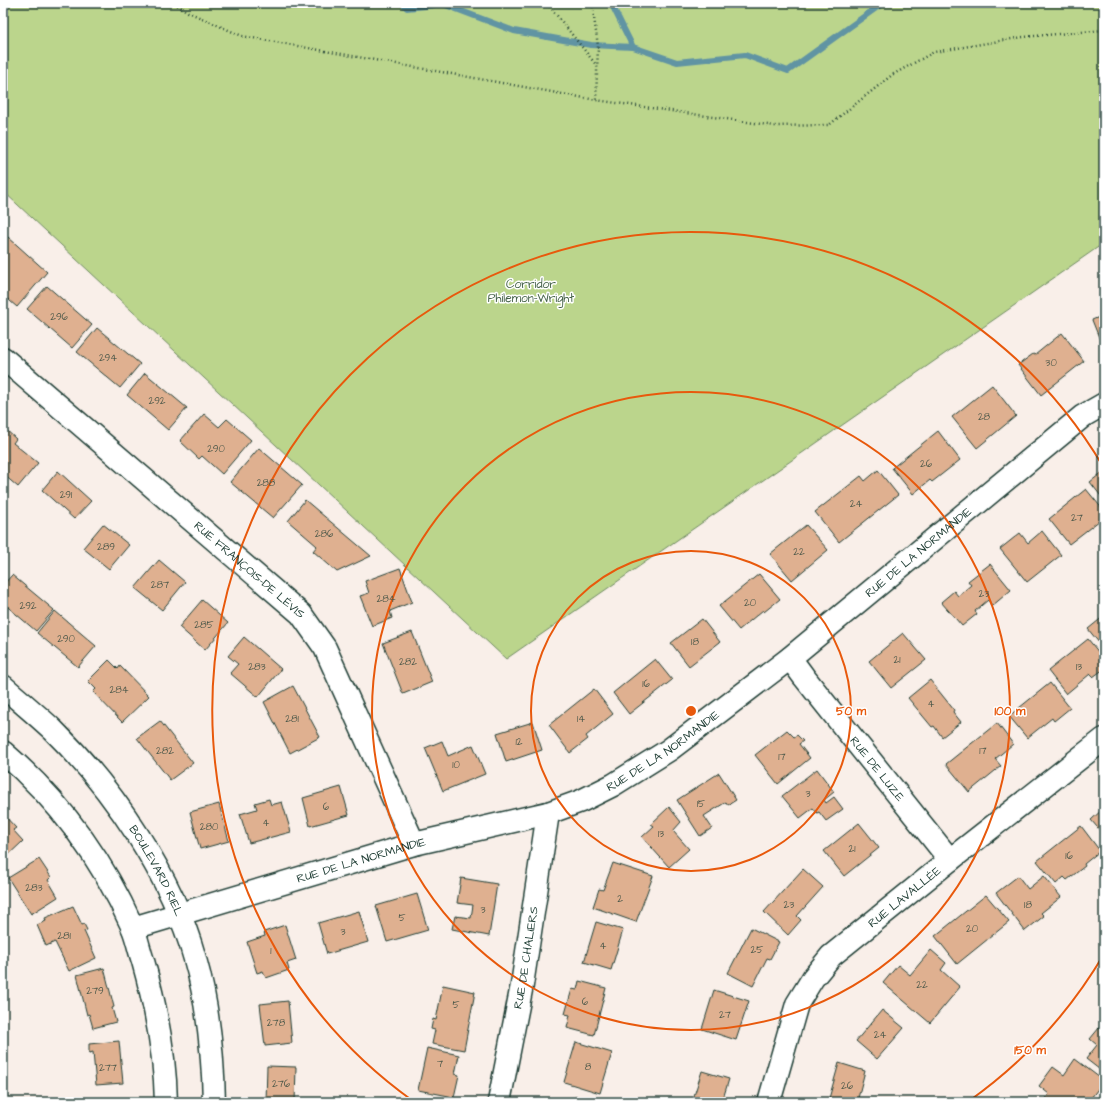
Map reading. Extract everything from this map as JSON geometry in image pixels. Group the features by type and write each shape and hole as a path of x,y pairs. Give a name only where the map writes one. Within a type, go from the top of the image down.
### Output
{"street":[{"name":"RUE FRANÇOIS-DE LÉVIS","path":"3,358 301,614 325,648 414,844"},
{"name":"RUE DE LA NORMANDIE","path":"133,928 414,844 548,813 581,801 612,785 669,750 790,658 1083,416 1104,404"},
{"name":"RUE DE LUZE","path":"790,658 950,860"},
{"name":"BOULEVARD RIEL","path":"3,686 53,730 81,760 110,795 137,834 157,868 179,914 195,958 205,1004 212,1059 214,1102"},
{"name":"RUE LAVALLÉE","path":"769,1102 798,1004 813,978 831,956 1104,739"},
{"path":"3,752 24,770 48,795 72,824 111,883 133,928 155,1009 160,1039 166,1102"},
{"name":"RUE DE CHALIERS","path":"499,1102 522,985 548,813"}],"path":[{"path":"174,3 188,12 242,36 596,100 775,126 829,125 892,75 934,52 1023,36 1104,30"},
{"path":"547,3 597,67"},
{"path":"592,3 598,46 596,100"}],"green space":[{"name":"Corridor Philemon-Wright","path":"3,3 1104,3 1104,243 506,659 3,191"}],"building":[{"path":"8,237 47,272 17,307 3,295 3,243"},
{"path":"47,286 92,325 72,348 27,309"},
{"path":"1104,315 1104,344 1102,345 1092,320"},
{"path":"97,328 140,364 120,388 77,352"},
{"path":"1062,333 1084,361 1041,395 1018,365 1033,354 1035,355"},
{"path":"145,373 187,408 168,430 127,395"},
{"path":"992,385 1016,416 977,448 952,417"},
{"path":"204,414 219,427 227,419 251,440 222,474 202,456 199,459 180,441"},
{"path":"3,427 16,439 13,443 38,463 18,487 3,474"},
{"path":"938,431 960,460 932,482 930,480 913,494 892,468"},
{"path":"259,448 302,485 273,518 230,482"},
{"path":"878,470 898,495 839,542 815,512 861,476 865,481"},
{"path":"58,471 91,501 74,519 42,490"},
{"path":"1104,471 1104,500 1090,482"},
{"path":"1086,489 1104,511 1104,517 1069,544 1049,519"},
{"path":"305,500 371,556 337,572 313,551 317,546 288,521"},
{"path":"103,524 129,545 109,569 83,548"},
{"path":"806,525 828,550 792,580 770,554"},
{"path":"1042,531 1061,555 1027,582 1000,549 1020,533 1028,543"},
{"path":"159,560 185,582 162,610 135,588"},
{"path":"990,564 1011,590 992,606 988,600 975,611 977,614 962,626 941,602 954,591 958,596 971,585 968,581"},
{"path":"400,568 412,602 390,611 392,618 372,626 360,596 369,593 365,581"},
{"path":"759,574 780,599 764,612 763,610 739,630 719,606"},
{"path":"12,575 54,610 36,631 3,603 3,585"},
{"path":"202,600 228,623 205,650 179,627"},
{"path":"55,611 96,646 78,667 37,633"},
{"path":"1104,616 1104,649 1088,629"},
{"path":"702,619 720,642 689,666 671,643"},
{"path":"412,632 432,682 403,694 383,643"},
{"path":"903,633 926,660 891,688 869,661"},
{"path":"244,637 281,669 258,697 230,673 238,664 228,656"},
{"path":"1088,639 1104,659 1104,669 1093,677 1090,674 1066,694 1048,671"},
{"path":"655,659 672,680 629,714 613,693"},
{"path":"109,660 118,669 120,666 149,696 122,722 93,692 96,689 88,681"},
{"path":"930,680 954,710 953,712 961,722 942,737 908,698"},
{"path":"1050,683 1070,708 1054,721 1052,718 1027,738 1009,716"},
{"path":"293,686 320,737 290,753 264,702"},
{"path":"594,689 613,714 586,736 588,739 570,753 549,725"},
{"path":"160,721 193,763 170,780 137,738"},
{"path":"533,722 542,750 506,762 497,733"},
{"path":"997,723 1013,744 995,759 1001,766 969,792 946,764"},
{"path":"787,730 794,737 797,735 803,741 799,744 810,758 778,784 755,755"},
{"path":"442,741 448,756 473,745 485,774 443,791 425,748"},
{"path":"817,769 834,792 824,800 826,803 834,797 843,809 826,821 819,812 817,813 813,808 800,818 782,796"},
{"path":"719,773 736,800 728,805 726,802 704,816 712,828 700,836 677,800"},
{"path":"341,787 349,815 310,826 303,798"},
{"path":"269,799 271,805 282,802 291,832 249,843 240,814 257,809 255,803"},
{"path":"219,804 229,841 200,849 190,812"},
{"path":"669,807 681,822 673,831 689,849 669,867 642,837 654,826 651,824"},
{"path":"1104,808 1104,835 1091,820"},
{"path":"3,814 16,828 13,830 23,841 3,860"},
{"path":"859,823 879,848 844,876 824,851"},
{"path":"1081,826 1100,851 1084,864 1085,866 1067,880 1064,877 1056,884 1037,861"},
{"path":"39,859 51,877 48,880 58,897 31,914 8,878"},
{"path":"613,863 653,876 636,922 593,907 599,889 603,890"},
{"path":"803,869 823,887 797,916 801,920 788,935 764,912"},
{"path":"1018,876 1028,889 1044,876 1061,897 1041,913 1044,916 1025,931 996,893"},
{"path":"461,878 497,884 489,936 452,929 455,916 471,918 473,905 457,903"},
{"path":"417,894 428,930 387,942 376,906"},
{"path":"986,895 1009,922 957,964 935,936"},
{"path":"73,906 82,925 84,924 87,930 84,931 96,958 69,971 55,942 46,946 37,925 46,921 45,918"},
{"path":"359,911 368,942 327,954 318,923"},
{"path":"596,922 623,930 611,970 584,962"},
{"path":"285,925 296,960 287,963 289,970 266,978 263,971 257,973 247,942 265,936 264,932"},
{"path":"751,928 779,942 770,959 767,958 753,986 728,973"},
{"path":"931,950 946,963 941,970 960,987 930,1023 883,983 898,965 910,975"},
{"path":"104,968 114,1007 112,1008 116,1022 93,1028 89,1014 87,1015 77,975"},
{"path":"579,981 606,988 594,1035 567,1028 570,1015 565,1014 572,989 577,990"},
{"path":"443,985 475,992 464,1050 432,1044 435,1030 431,1029 433,1019 436,1020"},
{"path":"714,990 749,1001 736,1040 702,1029"},
{"path":"288,1001 292,1043 265,1046 260,1004"},
{"path":"882,1010 904,1028 877,1059 856,1041"},
{"path":"1104,1022 1104,1073 1086,1059 1097,1045 1090,1039"},
{"path":"119,1041 123,1083 96,1085 93,1052 89,1053 89,1044"},
{"path":"576,1042 612,1053 600,1093 564,1082"},
{"path":"427,1048 459,1055 455,1074 459,1075 454,1097 418,1090"},
{"path":"1075,1059 1104,1081 1088,1102 1044,1102 1049,1094 1039,1086 1053,1067 1064,1075"},
{"path":"839,1063 865,1071 857,1102 828,1102"},
{"path":"267,1066 296,1067 295,1102 266,1102"},
{"path":"702,1071 729,1079 722,1102 692,1102"},
{"path":"576,1096 597,1102 574,1102"},
{"path":"79,1099 110,1100 110,1102 79,1102"}],"waterway":[{"path":"402,3 407,8 443,4 514,31 591,45 633,47"},
{"path":"611,3 633,47 677,62 745,55 788,71 883,3"}]}
